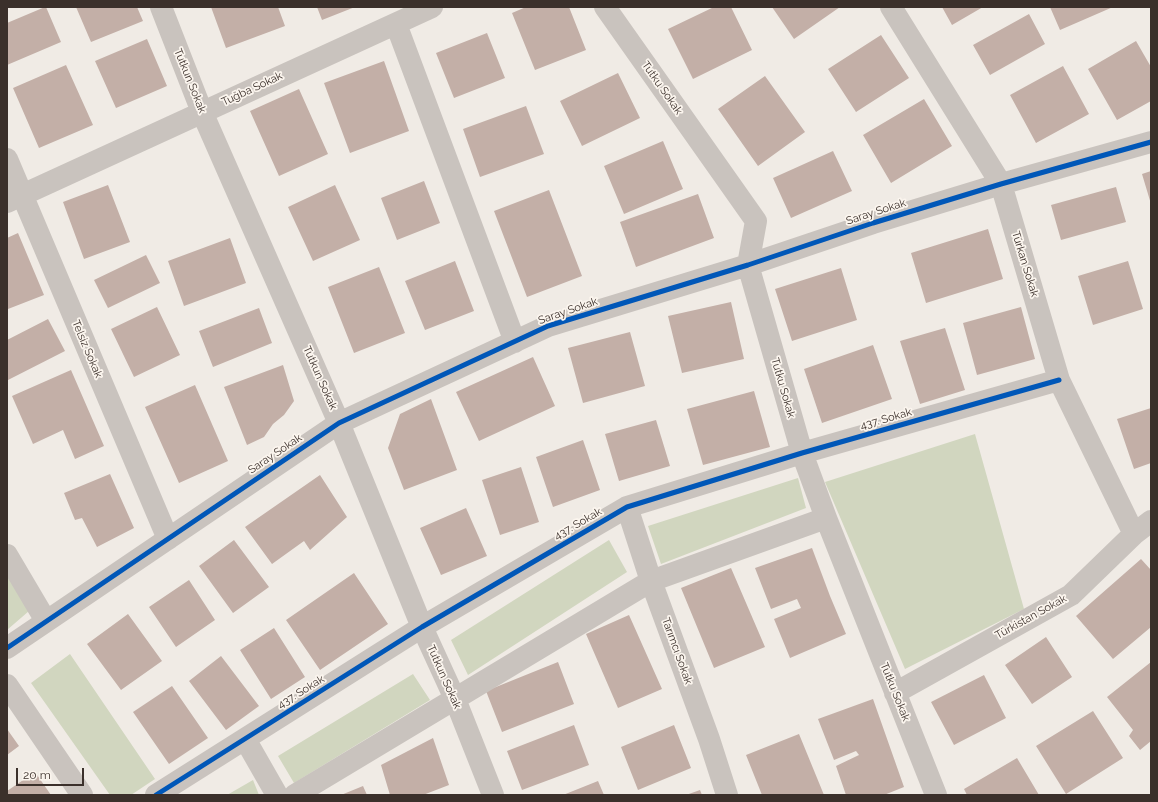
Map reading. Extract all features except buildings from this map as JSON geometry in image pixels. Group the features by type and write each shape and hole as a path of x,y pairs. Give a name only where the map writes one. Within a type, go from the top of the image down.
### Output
{"street":[{"name":"Tutkun Sokak","path":"161,7 202,112 339,422 422,627 455,700 493,795"},
{"name":"Tuğba Sokak","path":"14,198 432,7"},
{"name":"Tutku Sokak","path":"605,7 756,221 748,265 802,453 826,518 936,795"},
{"name":"Türkan Sokak","path":"891,7 1001,184 1059,380 1134,534"},
{"path":"396,24 515,342"},
{"name":"Saray Sokak","path":"7,648 339,422 548,326 748,265 873,223 1001,184 1151,142"},
{"name":"Telsiz Sokak","path":"7,159 14,198 168,539"},
{"name":"437. Sokak","path":"156,795 422,627 627,507 802,453 1059,380"},
{"name":"Tarımcı Sokak","path":"627,507 651,581 709,739 727,795"},
{"path":"295,795 651,581 826,518"},
{"name":"Türkistan Sokak","path":"895,693 1071,595 1134,534 1151,521"},
{"path":"7,555 46,621"},
{"path":"7,685 82,795"},
{"path":"245,739 277,795"}],"green space":[{"path":"975,434 1024,609 905,669 825,482"},
{"path":"798,478 806,508 661,564 648,526"},
{"path":"609,540 627,572 468,675 451,640"},
{"path":"7,574 29,611 7,630"},
{"path":"70,654 155,779 131,795 110,795 31,683"},
{"path":"413,674 430,700 294,783 278,756"},
{"path":"253,780 259,795 227,795"}],"cycle path":[{"path":"7,648 339,423 548,326 748,265 873,223 1001,184 1151,142"},
{"path":"156,795 422,627 627,507 802,453 1059,380"}]}
